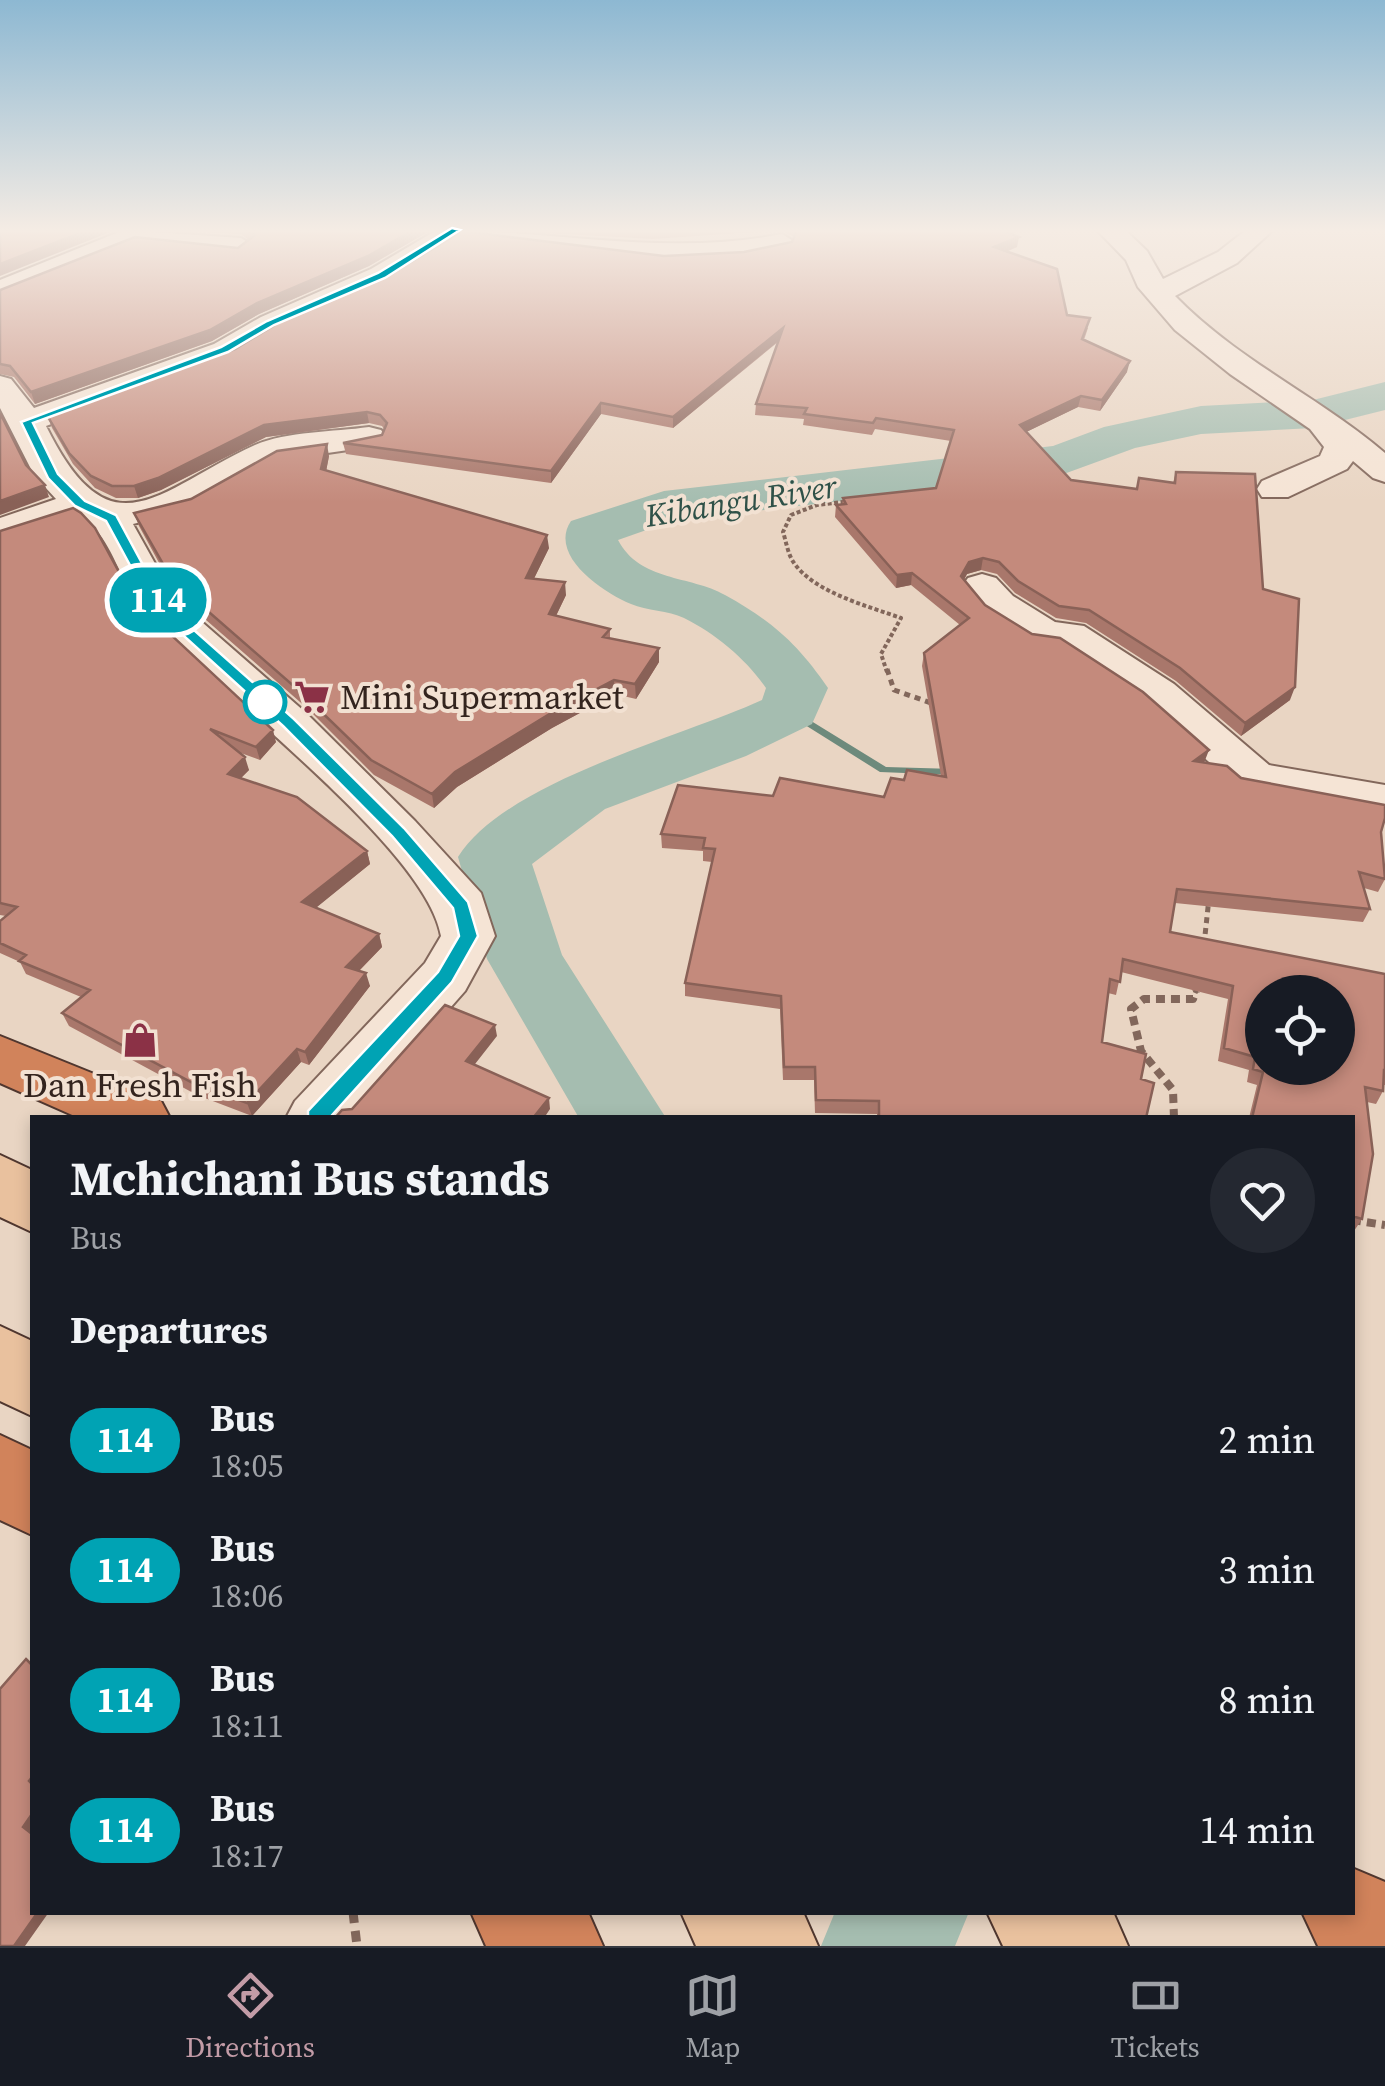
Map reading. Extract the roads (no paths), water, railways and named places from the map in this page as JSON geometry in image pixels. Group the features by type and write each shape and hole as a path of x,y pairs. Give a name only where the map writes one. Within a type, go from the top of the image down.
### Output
{"highway":[{"path":"0,1058 133,1115"},
{"path":"0,1471 30,1496"},
{"path":"520,1915 556,1946"},
{"path":"1353,1915 1385,1935"}],"main road":[{"path":"0,1181 30,1204"},
{"path":"731,1915 771,1946"},
{"path":"1037,1915 1080,1946"}],"street":[{"path":"26,422 224,350 276,321"},
{"path":"1180,321 1213,352 1319,418 1383,489"},
{"path":"0,386 26,422 52,475 96,511 150,590 180,625 289,722 398,832 462,906 468,936 445,977 319,1115"},
{"path":"1275,489 1335,462 1340,447 1319,418"},
{"path":"0,531 96,511 180,502 270,451 368,437"},
{"path":"1315,469 1383,489"},
{"path":"982,586 999,605 1046,634 1069,635 1158,693 1254,778 1385,800"}],"waterway":[{"name":"Kibangu River","path":"621,1115 525,959 494,857 581,794 723,742 790,711 797,688 768,648 701,604 652,593 622,577 592,549 590,532 664,506 1061,460 1121,437 1201,420 1313,414 1385,396"},
{"path":"790,711 884,770 955,772"},
{"name":"Kibangu River","path":"887,1946 902,1915"}],"place":[{"name":"Mini Supermarket","path":"312,697"},
{"name":"Dan Fresh Fish","path":"140,1040"}]}
